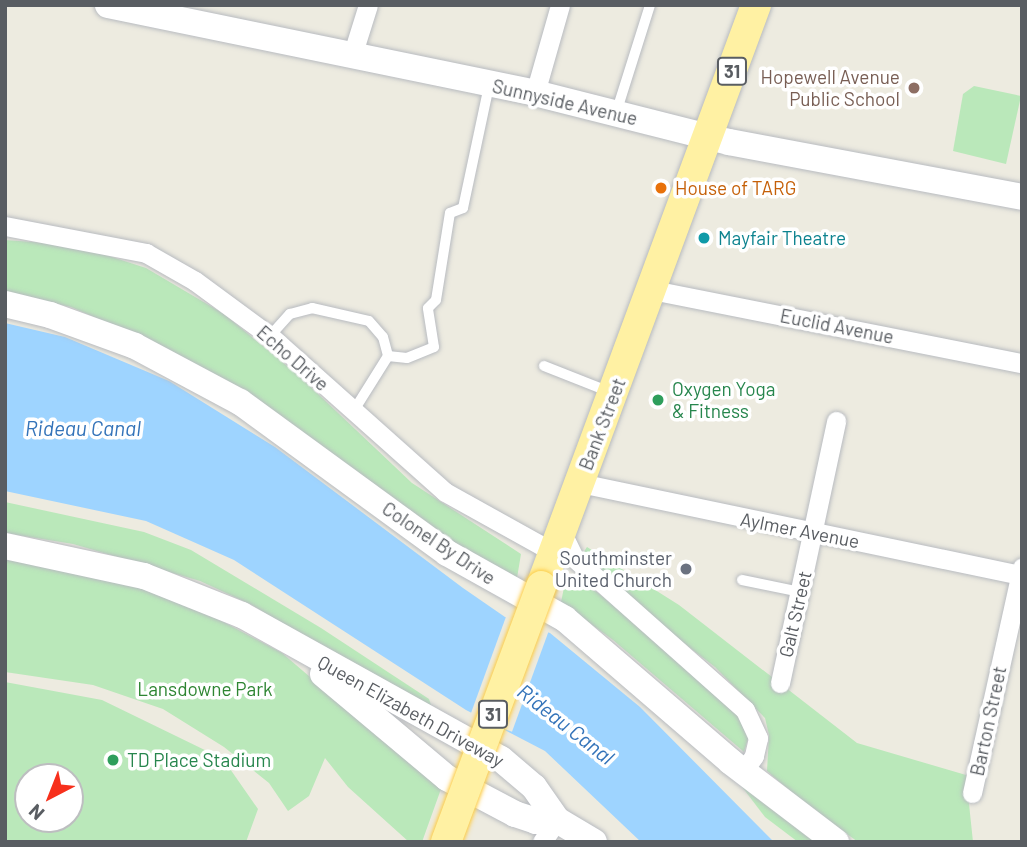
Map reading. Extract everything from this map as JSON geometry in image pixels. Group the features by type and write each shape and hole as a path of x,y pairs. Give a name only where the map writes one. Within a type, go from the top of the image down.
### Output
{"main road":[{"name":"Sunnyside Avenue","path":"108,5 534,93 709,137 1022,197"},
{"name":"Bank Street","path":"446,842 756,5"},
{"name":"Colonel By Drive","path":"5,304 50,315 135,346 240,402 447,553 565,619 743,771 836,842"},
{"name":"Queen Elizabeth Driveway","path":"5,546 144,576 219,604 501,759 534,787 550,831"},
{"name":"Queen Elizabeth Driveway","path":"286,641 447,778 515,814 536,821 550,831 594,842"}],"street":[{"path":"352,56 368,5"},
{"path":"534,93 560,5"},
{"name":"Echo Drive","path":"5,226 146,253 195,281 270,336 445,492 557,542"},
{"name":"Euclid Avenue","path":"652,290 1022,363"},
{"name":"Galt Street","path":"780,683 836,421"},
{"name":"Aylmer Avenue","path":"580,483 672,506 1021,572"},
{"path":"557,542 745,710 758,738 754,757 743,771"},
{"name":"Barton Street","path":"972,793 1021,572"}],"lane":[{"path":"616,114 650,5"},
{"path":"388,356 407,358 434,346 428,308 436,300 450,213 463,208 489,84"},
{"path":"270,336 290,314 313,308 369,321 383,337 388,356 354,412"},
{"path":"544,366 614,393"},
{"path":"742,580 800,592"}],"green space":[{"path":"974,86 1021,96 1006,164 953,151 963,94"},
{"path":"5,240 75,245 146,268 224,314 298,375 412,483 521,554 517,578 464,552 158,345 71,307 5,293"},
{"path":"5,502 144,532 191,550 321,628 429,699 432,708 340,659 252,605 200,581 73,544 5,533"},
{"path":"587,547 679,605 857,743 966,775 973,842 858,842 803,802 767,771 769,735 765,718 715,667 655,621 583,553"},
{"name":"Lansdowne Park","path":"5,558 87,572 188,603 282,653 441,789 422,842 409,842 348,787 325,758 309,796 288,811 269,783 224,747 163,709 93,685 5,672"},
{"path":"566,578 597,592 735,707 748,739 744,752 613,640 561,602"},
{"name":"TD Place Stadium","path":"5,682 102,700 213,754 228,766 258,809 246,842 5,842"},
{"path":"733,775 820,842 798,842 765,817"}],"water":[{"name":"Rideau Canal","path":"5,323 65,337 169,381 275,447 505,617 550,633 640,707 774,842 641,842 545,751 466,710 234,560 146,521 5,491"}],"pier":[{"path":"507,614 549,629 512,732 470,716"}],"place":[{"name":"Hopewell Avenue Public School","path":"914,88"},
{"name":"House of TARG","path":"661,188"},
{"name":"Mayfair Theatre","path":"704,238"},
{"name":"Oxygen Yoga & Fitness","path":"658,400"},
{"name":"Southminster United Church","path":"686,569"},
{"name":"TD Place Stadium","path":"113,760"}]}
